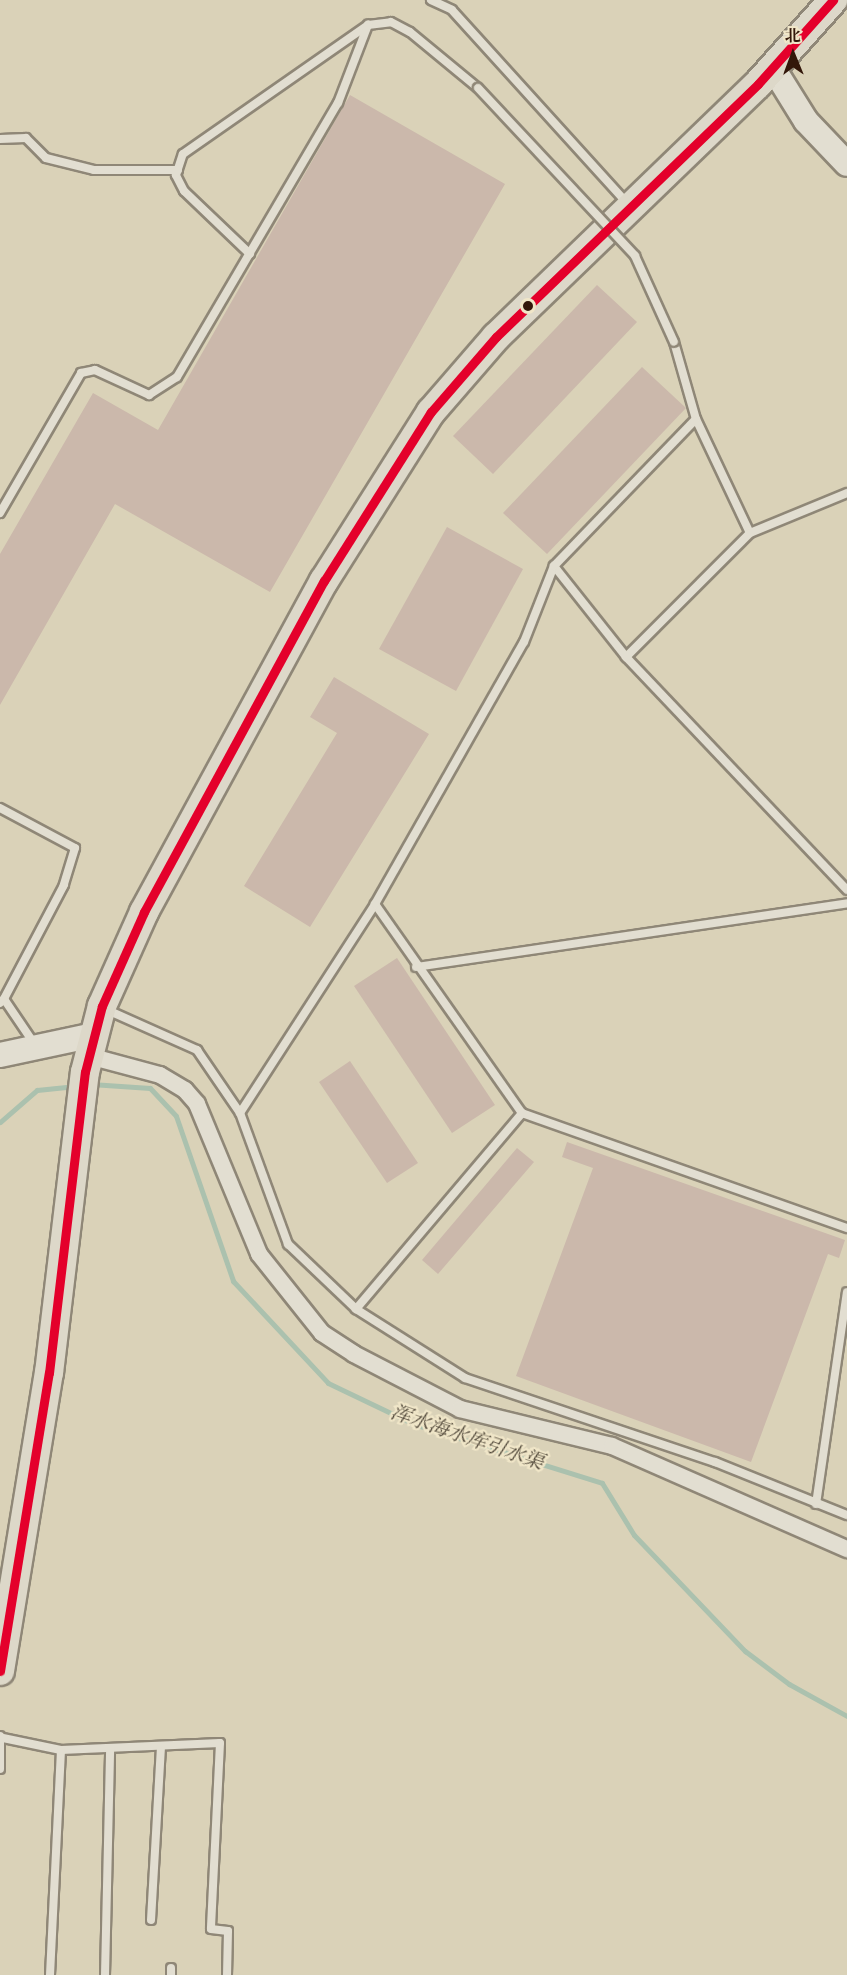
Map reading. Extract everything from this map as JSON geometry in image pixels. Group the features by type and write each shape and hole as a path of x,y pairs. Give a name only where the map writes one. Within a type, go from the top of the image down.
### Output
{"highway":[{"path":"0,1671 49,1373 77,1118 89,1054 102,1008 210,783 396,462 461,374 773,68 833,0"}],"main road":[{"path":"773,68 806,121 847,164"},
{"path":"0,1056 36,1045 89,1054"}],"street":[{"path":"89,1054 160,1075 185,1090 197,1104 259,1254 322,1333 354,1354 460,1409 612,1446 847,1549"}],"lane":[{"path":"431,0 452,10 631,207"},
{"path":"250,254 184,191 178,170 183,154 368,25 391,22 410,32 478,88 635,256 674,342 696,419 750,533"},
{"path":"0,513 81,373 95,370 142,394 163,391 250,254 338,103 368,25"},
{"path":"0,139 26,138 46,158 94,170 178,170"},
{"path":"240,1113 375,904 524,642 554,566 696,419"},
{"path":"626,657 750,533 847,493"},
{"path":"554,566 626,657 847,890"},
{"path":"0,808 75,848 64,885 2,1001 36,1045"},
{"path":"416,967 847,903"},
{"path":"375,904 416,967 522,1113 847,1228"},
{"path":"102,1008 197,1050 240,1113 288,1244 356,1309 465,1378 715,1462 847,1515"},
{"path":"356,1309 522,1113"},
{"path":"816,1504 847,1292"},
{"path":"0,1769 2,1737 62,1750 220,1743 211,1929 228,1931 227,1975"},
{"path":"151,1920 160,1746"},
{"path":"105,1975 110,1748"},
{"path":"50,1975 62,1750"}],"building":[{"path":"350,95 505,184 270,592 115,504 0,705 0,554 93,393 158,430"},
{"path":"597,285 637,322 493,474 453,436"},
{"path":"642,367 686,408 547,554 503,513"},
{"path":"447,527 523,569 456,691 379,649"},
{"path":"334,677 429,734 310,927 244,886 337,733 310,717"},
{"path":"397,958 495,1105 452,1133 354,986"},
{"path":"350,1061 418,1163 387,1183 319,1082"},
{"path":"567,1142 845,1240 839,1258 828,1254 751,1462 516,1376 593,1168 562,1157"},
{"path":"517,1148 534,1162 438,1274 422,1260"}],"waterway":[{"name":"浑水海水库引水渠","path":"91,1084 150,1088 176,1116 233,1281 328,1383 414,1424 602,1483 634,1535 745,1651 789,1684 847,1716"},
{"name":"浑水海水库引水渠","path":"0,1122 37,1090 76,1086"}],"transit line":[{"path":"0,1671 49,1373 85,1072 102,1006 144,912 324,581 431,412 496,337 758,84 833,0"}]}
